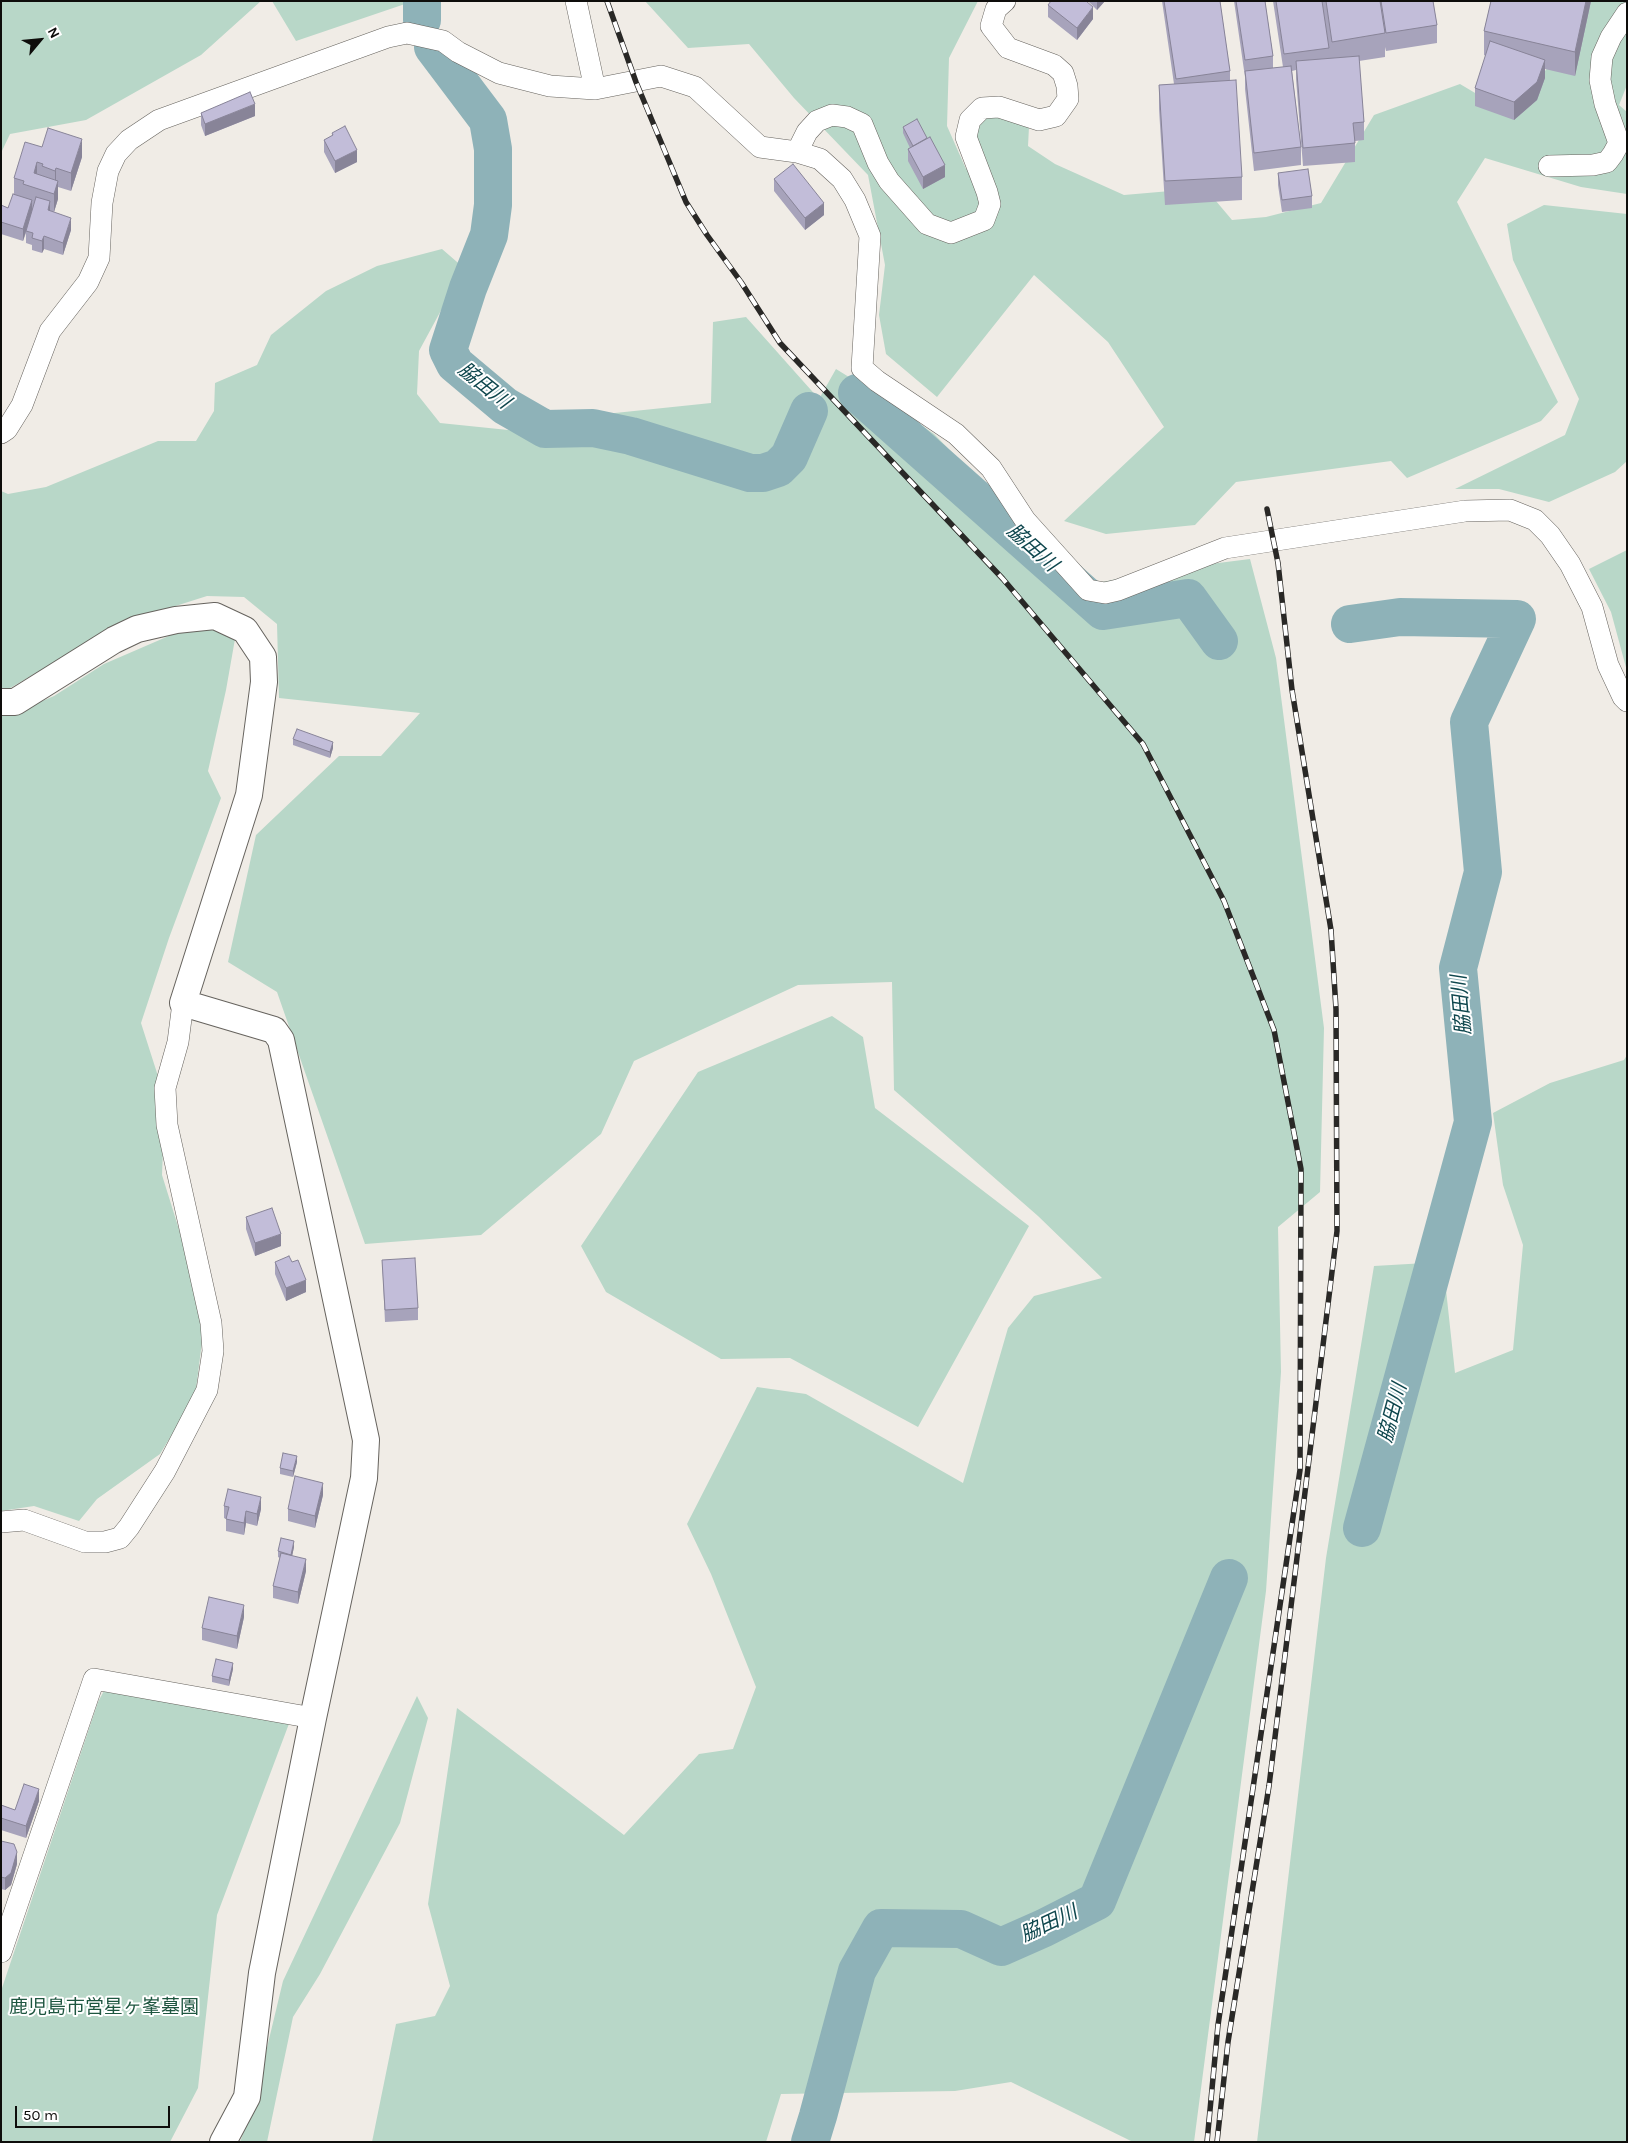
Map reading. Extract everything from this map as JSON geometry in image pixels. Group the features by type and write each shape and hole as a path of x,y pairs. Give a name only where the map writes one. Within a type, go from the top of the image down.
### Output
{"street":[{"path":"576,1 595,89"},
{"path":"797,152 807,132 817,120 832,115 848,117 862,124 878,163 889,181 927,224 951,233 984,220 990,204 966,137 970,120 982,108 999,107 1039,120 1056,116 1068,99 1063,73 1054,65 1008,48 991,26 996,9 1004,1"},
{"path":"1549,166 1593,165 1608,162 1619,143 1605,104 1600,72 1602,57 1611,37 1627,13"},
{"path":"1,433 7,429 22,405 50,331 88,282 99,258 102,203 108,171 116,154 129,140 159,120 388,37 407,33 443,41 458,52 499,73 550,86 595,89 660,76 695,87 760,147 797,152 820,159 842,179 854,200 870,236 862,368 877,381 956,434 991,468 1025,520 1088,590 1105,593 1118,590 1225,548 1465,511 1510,510 1536,520 1550,535 1570,564 1592,607 1608,665 1623,697 1627,700"},
{"path":"1,702 15,702 114,640 137,629 176,620 215,616 245,630 264,657 264,682 249,795 183,1003 178,1042 165,1088 167,1116 183,1201 211,1323 212,1351 207,1390 165,1471 120,1538 105,1542 85,1542 24,1520 1,1522"},
{"path":"183,1003 274,1030 281,1040 366,1440 364,1478 313,1718 262,1973 247,2097 223,2142"},
{"path":"1,1952 94,1679 313,1718"}],"green space":[{"path":"1,1 261,1 201,55 86,120 10,134 1,153"},
{"path":"272,1 406,1 405,4 296,41"},
{"path":"645,1 978,1 949,58 947,126 966,169 982,170 971,107 1030,108 1028,146 1055,164 1124,195 1205,188 1232,220 1266,217 1321,203 1374,115 1460,84 1512,115 1548,67 1572,1 1627,1 1627,85 1619,105 1627,112 1627,194 1581,187 1485,158 1457,202 1558,402 1541,421 1407,478 1391,461 1236,482 1195,525 1106,534 1064,521 1164,427 1108,342 1034,275 937,397 886,354 879,315 885,265 868,175 794,98 749,44 688,48"},
{"path":"1544,205 1627,214 1627,461 1615,472 1549,502 1499,489 1455,489 1565,435 1579,399 1513,260 1507,224"},
{"path":"442,249 464,268 419,351 417,394 440,423 518,431 586,416 711,403 713,322 746,317 819,399 836,369 934,434 1083,586 1155,571 1250,559 1276,658 1324,1028 1320,1192 1278,1227 1281,1372 1266,1591 1194,2142 1133,2142 1011,2082 955,2091 781,2094 766,2142 372,2142 396,2024 435,2016 450,1986 428,1904 457,1708 624,1835 699,1754 733,1749 756,1687 711,1574 687,1524 757,1387 806,1394 963,1483 1008,1328 1034,1296 1102,1278 1038,1216 894,1090 892,982 798,985 634,1061 601,1134 481,1235 365,1244 277,992 228,962 256,835 339,756 381,756 420,713 279,698 277,624 244,597 207,596 122,623 5,691 1,690 1,491 8,494 46,487 158,441 196,441 214,411 215,383 257,365 271,335 326,291 377,266"},
{"path":"1627,550 1627,671 1611,612 1589,569"},
{"path":"214,622 235,639 208,771 221,798 169,938 141,1023 165,1098 162,1175 191,1268 203,1334 195,1397 160,1454 97,1499 79,1521 34,1506 1,1511 1,710 19,711 54,696 104,664 178,632"},
{"path":"832,1016 863,1037 875,1108 1029,1226 918,1427 790,1358 721,1359 606,1292 581,1246 698,1072"},
{"path":"1627,1055 1627,2142 1257,2142 1326,1558 1374,1266 1443,1262 1455,1373 1513,1350 1523,1245 1503,1185 1493,1113 1550,1083 1624,1060"},
{"name":"鹿児島市営星ヶ峯墓園","path":"106,1687 290,1721 217,1915 198,2088 170,2142 1,2142 1,1991 98,1702"},
{"path":"417,1696 428,1718 400,1823 320,1974 293,2017 267,2142 240,2142 252,2110 283,1981"}],"building":[{"path":"1051,1 1086,1 1093,7 1077,28 1048,5"},
{"path":"1164,1 1220,1 1230,71 1176,79"},
{"path":"1236,1 1265,1 1273,56 1245,60"},
{"path":"1276,1 1322,1 1329,48 1284,54"},
{"path":"1326,1 1380,1 1385,33 1332,42"},
{"path":"1381,1 1433,1 1437,25 1386,33"},
{"path":"1491,1 1586,1 1575,52 1484,31"},
{"path":"1490,41 1545,60 1537,82 1514,102 1475,88"},
{"path":"1359,56 1364,122 1353,123 1355,143 1303,148 1296,61"},
{"path":"1291,66 1301,147 1254,153 1245,71"},
{"path":"1236,80 1242,177 1165,181 1159,85"},
{"path":"250,92 255,104 205,124 201,113"},
{"path":"917,119 927,138 913,146 903,127"},
{"path":"345,126 357,150 335,161 324,140"},
{"path":"48,128 82,139 71,173 56,168 55,171 37,162 34,173 58,181 54,194 23,184 24,181 14,178 25,142 42,147"},
{"path":"930,137 945,165 923,177 908,149"},
{"path":"793,164 824,203 805,218 774,179"},
{"path":"1308,169 1312,196 1282,200 1278,173"},
{"path":"13,194 32,200 23,229 1,222 1,205 8,208"},
{"path":"36,197 50,201 48,210 71,218 63,243 44,236 42,241 32,238 33,233 26,231"},
{"path":"297,729 333,742 330,752 293,739"},
{"path":"272,1208 281,1234 255,1243 246,1217"},
{"path":"289,1256 292,1262 298,1260 306,1280 286,1288 275,1262"},
{"path":"415,1258 418,1308 385,1310 382,1260"},
{"path":"283,1453 297,1456 293,1471 280,1468"},
{"path":"295,1476 323,1483 315,1516 288,1509"},
{"path":"228,1489 261,1497 257,1514 246,1511 244,1523 226,1519 229,1507 224,1506"},
{"path":"281,1538 294,1541 291,1555 278,1551"},
{"path":"281,1553 306,1559 298,1592 273,1586"},
{"path":"209,1597 244,1605 237,1636 202,1628"},
{"path":"216,1659 233,1663 229,1680 212,1676"},
{"path":"24,1784 39,1789 26,1826 1,1818 1,1805 15,1810"},
{"path":"1,1841 14,1844 17,1852 11,1873 5,1878 1,1877"}],"waterway":[{"name":"脇田川","path":"422,1 422,20"},
{"name":"脇田川","path":"433,47 488,120 493,149 493,205 489,235 468,288 448,350 455,364 505,406 545,429 593,428 631,436 750,473 763,473 778,468 789,457 809,411"},
{"name":"脇田川","path":"857,393 1103,611 1188,598 1219,641"},
{"name":"脇田川","path":"1350,624 1400,617 1517,619 1469,722 1483,872 1458,968 1473,1122 1362,1528"},
{"name":"脇田川","path":"810,2142 857,1971 881,1928 961,1929 1001,1947 1097,1901 1229,1578"}],"railway":[{"path":"607,1 636,82 686,202 780,343 1003,579 1143,744 1224,901 1274,1030 1301,1169 1300,1470 1218,2025 1207,2142"},
{"path":"1217,2142 1228,2042 1269,1786 1337,1231 1336,1009 1331,930 1292,690 1278,563 1267,509"}]}
